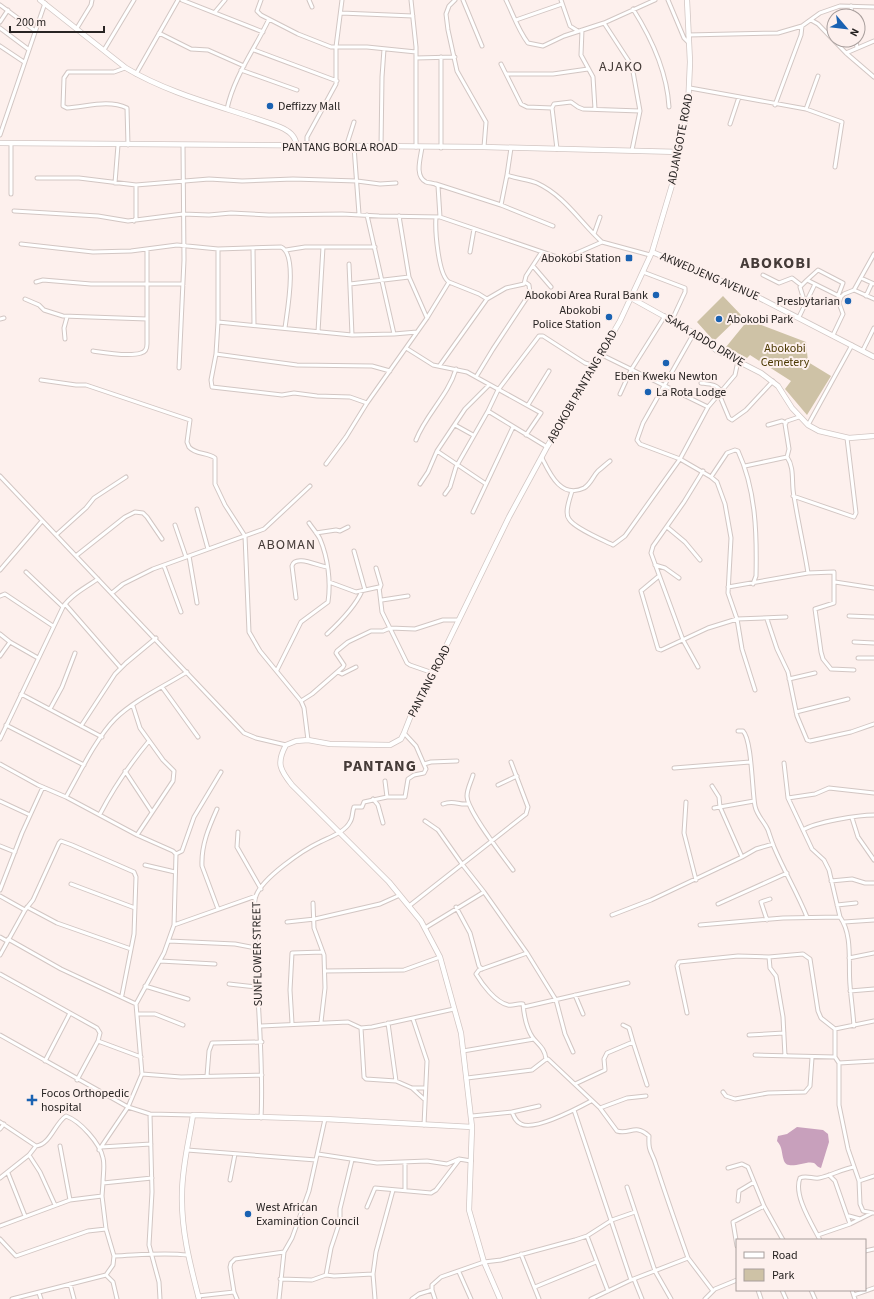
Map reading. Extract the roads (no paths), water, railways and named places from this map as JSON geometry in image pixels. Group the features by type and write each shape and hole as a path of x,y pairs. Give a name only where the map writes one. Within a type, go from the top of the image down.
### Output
{"street":[{"path":"40,0 126,68 136,74 159,85 288,130 296,139 298,146"},
{"path":"77,28 91,5 92,0"},
{"path":"104,50 134,0"},
{"path":"136,74 178,0"},
{"path":"182,0 262,32"},
{"path":"215,12 224,0"},
{"path":"261,0 257,6 257,11 304,37 336,47 416,52"},
{"path":"309,0 312,7"},
{"path":"306,146 307,137 337,81 336,47 342,0"},
{"path":"411,0 416,52 416,147"},
{"path":"447,0 453,1 446,14 457,71 486,122 484,147"},
{"path":"463,0 482,46"},
{"path":"506,0 524,37 528,43 535,46 543,46 604,23 655,0"},
{"path":"561,0 570,26 580,31"},
{"path":"668,0 684,38 688,42"},
{"name":"ADJANGOTE ROAD","path":"651,253 672,185 680,152 690,88 687,0"},
{"path":"0,135 34,30 45,4"},
{"path":"516,20 562,4"},
{"path":"0,5 34,30"},
{"path":"688,35 778,33 802,26 828,10 851,6 874,7"},
{"path":"633,9 653,43 659,58 668,88 669,107"},
{"path":"0,22 8,10"},
{"path":"341,13 413,16"},
{"path":"227,109 230,94 241,70 254,50 269,19"},
{"path":"811,20 818,24 846,53 874,77"},
{"path":"604,23 632,66 640,111 632,150"},
{"path":"775,104 801,36 802,26"},
{"path":"0,28 28,49"},
{"path":"580,31 581,55 593,77 595,109"},
{"path":"159,33 191,49 208,50 244,66"},
{"path":"0,47 24,62"},
{"path":"846,53 857,48"},
{"path":"381,147 384,49"},
{"path":"254,50 337,81"},
{"path":"441,57 441,148"},
{"path":"416,58 455,57"},
{"path":"501,64 521,104 528,107 552,108"},
{"path":"126,68 114,72 68,72 64,78 63,106 67,108 97,104 123,106 127,108 128,145"},
{"path":"507,74 553,74 588,69"},
{"path":"241,70 297,90"},
{"path":"806,109 818,76"},
{"path":"690,88 806,109 843,124 835,167"},
{"path":"730,124 739,97"},
{"path":"557,149 552,108 554,104 571,102 578,107 640,111"},
{"path":"346,147 354,122"},
{"name":"PANTANG BORLA ROAD","path":"0,144 354,146 441,148 484,147 680,152"},
{"path":"10,194 11,144"},
{"path":"115,183 118,145"},
{"path":"179,368 183,284 183,146"},
{"path":"354,146 359,214"},
{"path":"422,147 419,170 421,177 426,182 501,205 553,226"},
{"path":"501,205 511,148"},
{"path":"507,176 537,183 560,197 602,242"},
{"path":"37,178 80,178 136,185 184,180 280,179 380,184 396,183"},
{"path":"436,184 440,217"},
{"path":"134,221 136,218 136,185"},
{"path":"14,211 55,213 134,221 183,214 359,214 440,217 497,236 541,253 566,259 602,242 651,253"},
{"path":"367,215 394,334"},
{"path":"399,216 409,277 427,318"},
{"path":"436,217 436,233 440,260 445,278 449,282 487,299"},
{"path":"594,234 600,217"},
{"path":"470,252 474,229"},
{"path":"21,244 94,252 147,249 177,245 218,250 281,247 286,250 289,256 290,284 285,328"},
{"path":"286,250 303,247 375,247"},
{"path":"318,332 323,247"},
{"path":"93,351 142,353 147,347 147,249"},
{"path":"253,249 254,324"},
{"path":"218,250 218,322 216,354 211,385 214,388 282,395 294,393 317,396 350,397 368,403"},
{"path":"440,365 487,299 506,288 522,285 541,253"},
{"name":"ABOKOBI PANTANG ROAD","path":"509,517 547,447 602,355 632,298 651,253"},
{"name":"AKWEDJENG AVENUE","path":"651,253 740,288 799,317 874,357"},
{"path":"840,296 854,290 874,254"},
{"path":"349,264 352,335"},
{"path":"533,266 551,287"},
{"path":"801,285 818,270 842,282 843,286 839,303 843,314 833,335"},
{"path":"643,272 685,288 686,292 672,320"},
{"path":"763,275 778,283 792,278 801,285 803,298 807,302"},
{"path":"350,284 409,277"},
{"path":"861,278 873,284 866,296"},
{"path":"36,282 43,280 147,285 183,284"},
{"path":"807,280 840,296"},
{"path":"326,464 427,318 449,282"},
{"path":"476,377 530,294 529,285 525,282"},
{"path":"799,317 815,284"},
{"path":"854,290 874,299"},
{"name":"SAKA ADDO DRIVE","path":"632,298 694,333 713,348 761,373 773,381 800,417 808,425 819,431 847,438 874,436"},
{"path":"25,299 39,305 51,313 67,317 147,319"},
{"path":"620,394 631,370 665,316"},
{"path":"65,339 64,328 67,317"},
{"path":"218,322 254,324 352,335 417,332"},
{"path":"863,350 874,328"},
{"path":"694,333 643,423 637,440 640,444 680,459 703,471 717,482 725,504 730,538 728,596 737,619 742,649 755,690"},
{"path":"445,494 450,487 458,464 498,390 539,336 543,336 585,363 595,366"},
{"path":"808,425 852,345"},
{"path":"406,348 425,361 456,369 476,377 528,405 542,415 526,435"},
{"path":"216,354 297,365 372,366 390,371"},
{"path":"602,355 708,407"},
{"path":"572,491 569,501 568,519 595,537 613,545 625,536 680,459 708,407 735,375 738,361"},
{"path":"416,440 424,424 446,392 456,369"},
{"path":"528,405 549,371"},
{"path":"41,380 76,385 86,384 190,420 187,442 189,447 194,451 215,458 215,484 225,505 245,536 249,632 260,651 301,701 304,708 308,740"},
{"path":"701,383 712,384 719,388 729,418 732,420 746,410 773,381"},
{"path":"420,484 428,472 437,451 468,406 489,385"},
{"path":"488,411 547,447"},
{"path":"768,425 782,421 786,423 800,417"},
{"path":"786,423 789,449 787,457 791,466 794,496 803,537 808,573"},
{"path":"455,425 473,435"},
{"path":"473,512 513,427"},
{"path":"794,496 854,517 856,513 847,438"},
{"path":"437,451 486,484"},
{"path":"712,477 730,451 738,451 745,466 752,497 756,526 756,576 753,584"},
{"path":"745,466 787,457"},
{"path":"542,458 553,480 572,491 584,488 599,470 610,461"},
{"path":"698,667 683,640 655,565 652,549 703,471"},
{"path":"0,476 156,638 244,733 249,736 286,745 280,759 282,773 400,895 425,928 440,957 454,1009 463,1051 472,1116 469,1210 484,1262 500,1299"},
{"path":"56,535 86,508 94,498 126,477"},
{"path":"112,594 123,584 138,576 187,556 245,536 269,525 310,486"},
{"path":"197,509 208,549"},
{"path":"77,555 135,512 142,513 147,517 162,539"},
{"name":"PANTANG ROAD","path":"286,745 296,741 308,740 330,744 390,745 400,739 509,517"},
{"path":"0,570 42,521"},
{"path":"277,670 301,622 328,602 329,582 327,567 321,543 309,523"},
{"path":"175,525 187,556 197,603"},
{"path":"316,533 336,530 340,531 348,527"},
{"path":"667,527 685,542 700,560"},
{"path":"326,634 342,619 364,590 354,551"},
{"path":"296,598 292,566 293,562 296,560 305,561 327,567"},
{"path":"655,565 665,568 679,578"},
{"path":"164,566 181,612"},
{"path":"376,568 381,585 382,612 407,663 433,673"},
{"path":"26,572 64,605 120,667"},
{"path":"728,587 753,584 808,573 834,572 833,605 815,609 821,652 825,663 831,669 854,670"},
{"path":"659,576 641,591 658,649 663,650 708,628 737,619 767,619 786,617"},
{"path":"0,738 64,605 98,579"},
{"path":"329,582 356,592 376,587 380,588"},
{"path":"834,582 874,588"},
{"path":"0,596 5,594 53,626"},
{"path":"382,600 408,596"},
{"path":"849,616 874,617"},
{"path":"767,619 789,679 796,712 805,738 809,741 851,732 874,724"},
{"path":"301,701 312,694 344,666 336,654 337,651 348,642 366,633 383,631 390,628 415,629 443,620 459,620"},
{"path":"0,634 10,642 38,658"},
{"path":"81,726 106,686 120,667 156,638"},
{"path":"0,656 10,642"},
{"path":"854,642 874,643"},
{"path":"50,709 62,687 75,653"},
{"path":"858,658 874,658"},
{"path":"338,672 342,674 356,667"},
{"path":"66,797 114,720 162,687 188,672"},
{"path":"789,679 815,673"},
{"path":"162,687 198,737"},
{"path":"21,694 102,737"},
{"path":"796,712 848,699"},
{"path":"133,706 136,720 163,760 172,768 174,776 173,781 137,835"},
{"path":"6,725 84,766"},
{"path":"738,731 743,731 750,749 754,801 759,817 765,825 797,892 807,917"},
{"path":"339,833 350,822 354,807 362,807 364,802 387,797 406,797 408,779 414,775 424,773 426,769 416,746 404,733"},
{"path":"100,814 125,770 149,741"},
{"path":"424,764 430,762 457,761"},
{"path":"409,906 491,840 518,821 528,811 511,762"},
{"path":"674,768 750,762"},
{"path":"0,764 43,788 66,797 137,835 170,849 176,854"},
{"path":"784,764 785,787 788,798 815,853 824,860 831,880 840,917 844,922 848,937 850,991 854,1026"},
{"path":"125,770 152,812"},
{"path":"176,854 182,851 194,817 221,772"},
{"path":"472,775 467,796 468,804 475,819 484,828 513,870"},
{"path":"498,785 517,776"},
{"path":"385,781 387,797"},
{"path":"712,786 718,797 720,807 742,857"},
{"path":"0,890 30,814 43,788"},
{"path":"788,798 815,794 829,788 874,793"},
{"path":"373,800 378,805 383,823"},
{"path":"0,801 30,814"},
{"path":"443,804 453,801 468,804"},
{"path":"714,808 754,801"},
{"path":"686,802 684,833 696,880"},
{"path":"217,809 204,843 202,866 218,909"},
{"path":"803,830 811,826 874,815"},
{"path":"852,818 858,837 874,860"},
{"path":"425,821 438,830 527,953 556,1000 565,1034 573,1052"},
{"path":"238,832 237,847 261,889"},
{"name":"SUNFLOWER STREET","path":"261,1118 262,1042 256,987 256,896 274,873 318,843 339,833"},
{"path":"0,955 26,909 33,900 61,841 134,872 137,883 134,934 122,995"},
{"path":"612,915 696,880 756,849 773,844"},
{"path":"0,846 15,852"},
{"path":"100,1149 128,1107 142,1074 136,1004 160,961 174,925 176,854"},
{"path":"145,865 175,872"},
{"path":"718,904 787,873"},
{"path":"831,880 852,879 865,883 874,883"},
{"path":"71,884 135,908"},
{"path":"425,928 456,907 484,892"},
{"path":"288,922 315,919 380,904 400,895"},
{"path":"0,896 57,923 131,949"},
{"path":"174,925 256,896"},
{"path":"767,920 761,902 770,900"},
{"path":"313,903 315,919 314,928 323,952 325,971 321,1022"},
{"path":"838,905 856,903"},
{"path":"456,907 470,933 479,966 482,969"},
{"path":"700,925 807,917 840,917"},
{"path":"844,922 874,920"},
{"path":"0,937 61,969 122,995 136,1004"},
{"path":"169,941 223,943 256,948"},
{"path":"292,1023 290,990 292,953 323,952"},
{"path":"527,953 482,969 476,974 485,987 508,1005 522,1004 524,1007 628,983"},
{"path":"849,958 874,953"},
{"path":"686,1013 677,966 679,962 738,956 769,957 803,954 808,956 818,1011 821,1018 835,1029 874,1021"},
{"path":"325,971 404,970 440,957"},
{"path":"769,957 770,968 776,976 783,1017 784,1056"},
{"path":"160,961 215,964"},
{"path":"0,974 97,1028 100,1033 98,1041 77,1080"},
{"path":"229,984 256,987"},
{"path":"145,986 188,999"},
{"path":"850,991 874,989"},
{"path":"575,995 583,1014"},
{"path":"524,1007 522,1011 534,1039 542,1048 546,1059 550,1060 600,1108 619,1132 635,1128 649,1136 648,1149 655,1159 663,1188 688,1258 713,1291"},
{"path":"261,1026 292,1023 348,1022 361,1028 454,1009"},
{"path":"45,1061 70,1013"},
{"path":"137,1014 155,1014 183,1024"},
{"path":"413,1018 427,1061 424,1125"},
{"path":"388,1023 396,1081"},
{"path":"623,1025 629,1028 647,1085"},
{"path":"361,1028 364,1077 369,1081 396,1081 412,1088 424,1100"},
{"path":"835,1029 835,1057 839,1063 839,1105 848,1149 859,1181 861,1208 865,1212 873,1213"},
{"path":"749,1035 784,1033"},
{"path":"0,1035 77,1080 128,1107 150,1114 325,1119 472,1127"},
{"path":"463,1051 534,1039"},
{"path":"98,1041 141,1057"},
{"path":"207,1076 209,1051 214,1042 262,1042"},
{"path":"575,1084 605,1070 604,1059 607,1053 633,1042"},
{"path":"755,1055 812,1058 835,1057"},
{"path":"723,1092 726,1096 734,1099 768,1093 805,1092 810,1086 812,1058"},
{"path":"467,1078 532,1070 546,1059"},
{"path":"839,1063 874,1061"},
{"path":"142,1074 180,1077 262,1075"},
{"path":"412,1088 425,1088"},
{"path":"600,1108 627,1098 646,1096"},
{"path":"512,1112 518,1122 526,1126 556,1118 591,1101"},
{"path":"472,1116 512,1112 539,1106"},
{"path":"574,1110 632,1279 642,1299"},
{"path":"150,1114 152,1178 149,1245 153,1255 160,1299"},
{"path":"193,1115 182,1192 184,1233 188,1255 198,1297 234,1292"},
{"path":"0,1178 29,1155 36,1146 40,1146 66,1116 82,1125 100,1149 104,1160 102,1196 106,1229 114,1256 112,1266 106,1275 12,1299"},
{"path":"279,1299 280,1278 284,1252 292,1238 307,1198 325,1119"},
{"path":"0,1122 36,1146"},
{"path":"0,1130 4,1124"},
{"path":"100,1149 151,1144"},
{"path":"60,1146 70,1200"},
{"path":"187,1150 316,1160"},
{"path":"230,1180 235,1154"},
{"path":"318,1154 377,1163 427,1161 447,1164 459,1159 470,1161"},
{"path":"29,1155 43,1177 55,1205"},
{"path":"367,1207 375,1188 431,1193 436,1190 459,1159"},
{"path":"326,1275 331,1248 340,1221 340,1209 352,1160"},
{"path":"405,1163 405,1190"},
{"path":"728,1168 742,1164 746,1165 764,1206 782,1239"},
{"path":"820,1239 799,1195 798,1185 800,1178 803,1176 815,1178 854,1167"},
{"path":"8,1173 25,1216"},
{"path":"829,1175 835,1181 849,1216 850,1224"},
{"path":"859,1181 874,1176"},
{"path":"103,1183 152,1178"},
{"path":"738,1201 739,1191 754,1182"},
{"path":"627,1187 655,1271 671,1299"},
{"path":"375,1299 373,1274 376,1252 393,1190"},
{"path":"0,1226 70,1200 102,1196"},
{"path":"736,1240 733,1222 764,1206"},
{"path":"435,1299 432,1285 435,1281 484,1262 521,1254 587,1236 612,1220 635,1212"},
{"path":"818,1235 850,1224 873,1213"},
{"path":"849,1216 860,1220"},
{"path":"0,1239 16,1256 88,1231 106,1229"},
{"path":"587,1236 608,1291"},
{"path":"114,1256 153,1255 165,1252 188,1255"},
{"path":"237,1299 234,1292 230,1267 232,1261 235,1259 284,1252"},
{"path":"521,1254 539,1299"},
{"path":"590,1299 632,1279 688,1258"},
{"path":"535,1287 596,1262"},
{"path":"459,1272 471,1299"},
{"path":"280,1278 312,1280 326,1275 373,1274"},
{"path":"106,1275 113,1282 116,1299"},
{"path":"705,1299 713,1291 736,1280"},
{"path":"70,1284 74,1299"},
{"path":"854,1297 874,1288"},
{"path":"412,1299 419,1294 432,1290"},
{"path":"39,1293 41,1299"}],"place":[{"name":"Deffizzy Mall","path":"270,106"},
{"name":"Abokobi Station","path":"629,258"},
{"name":"Abokobi Area Rural Bank","path":"656,295"},
{"name":"Presbytarian","path":"848,301"},
{"name":"Abokobi Police Station","path":"609,317"},
{"name":"Abokobi Park","path":"719,319"},
{"name":"Eben Kweku Newton","path":"666,363"},
{"name":"La Rota Lodge","path":"648,392"},
{"name":"Focos Orthopedic hospital","path":"32,1100"},
{"name":"West African Examination Council","path":"248,1214"}],"district":[{"name":"AJAKO","path":"621,66"},
{"name":"ABOKOBI","path":"776,262"},
{"name":"ABOMAN","path":"287,544"},
{"name":"PANTANG","path":"380,765"}],"park label":[{"name":"Abokobi Cemetery","path":"785,355"}]}
